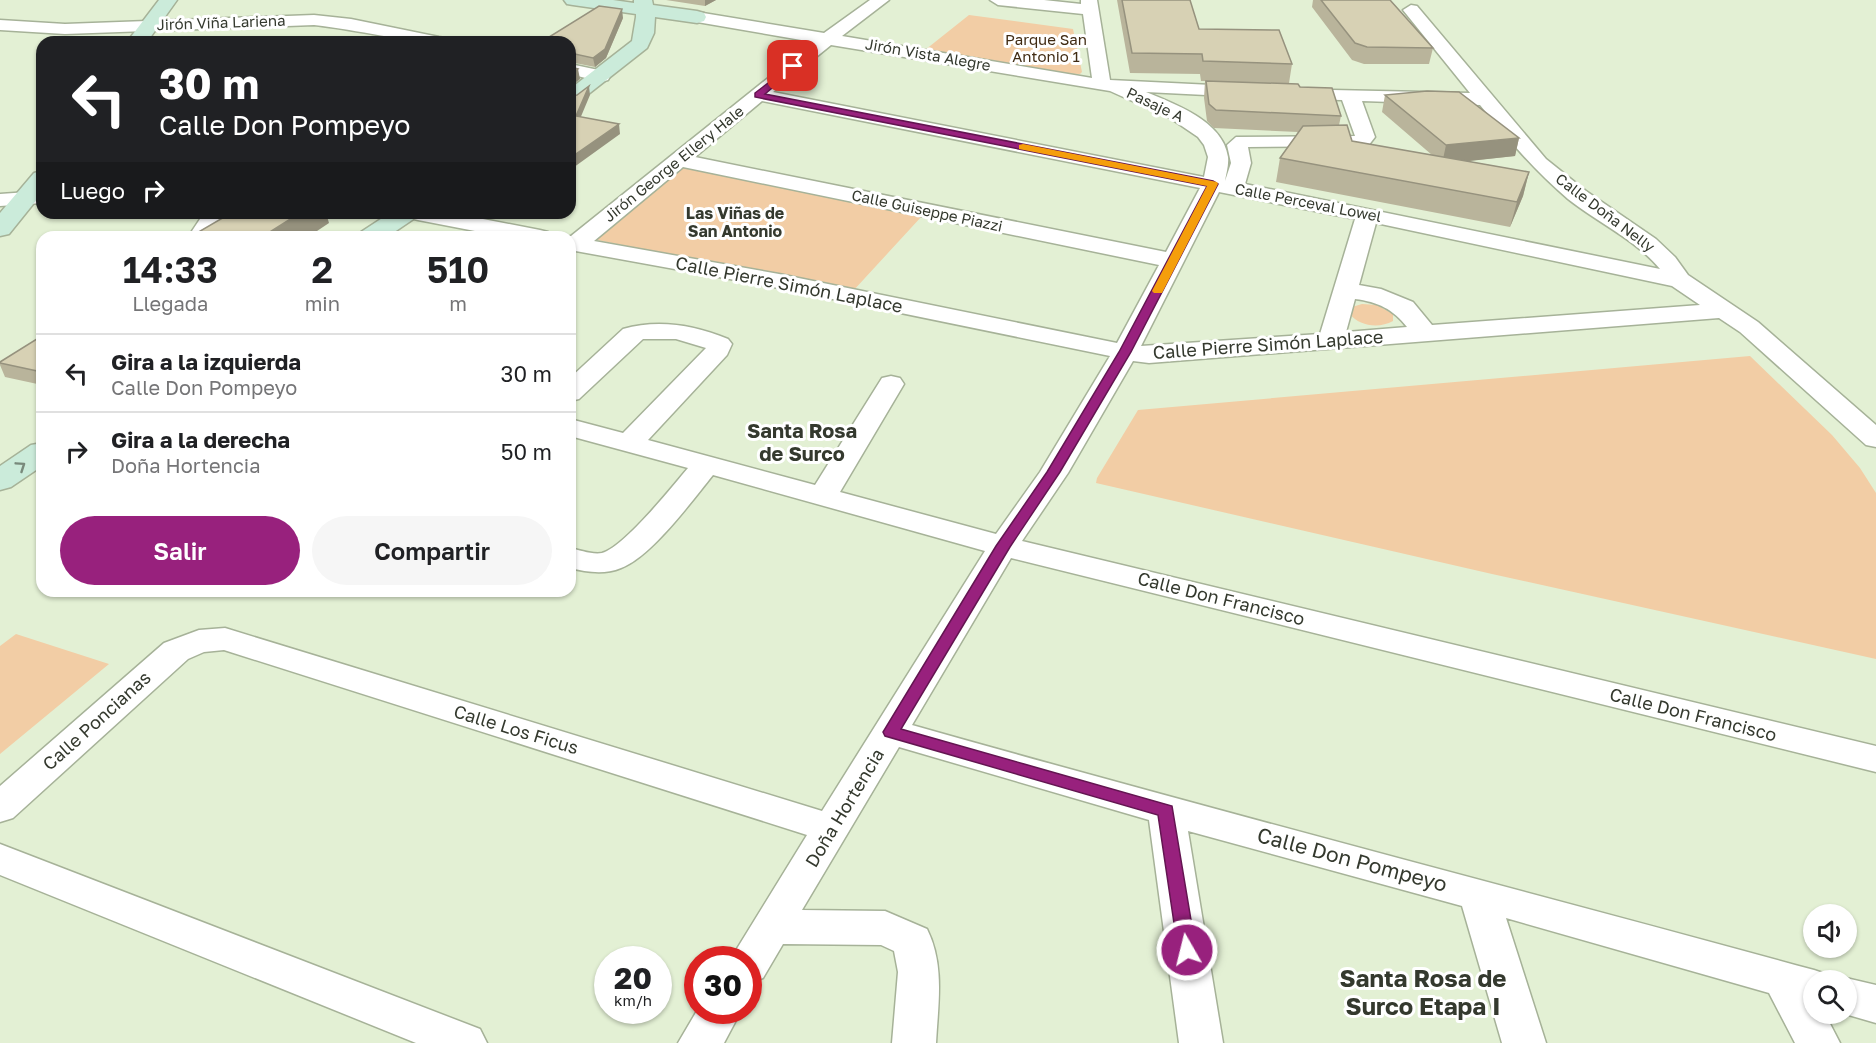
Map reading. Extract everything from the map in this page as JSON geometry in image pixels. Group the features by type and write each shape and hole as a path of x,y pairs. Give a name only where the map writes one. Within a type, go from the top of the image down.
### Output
{"main road":[{"path":"141,36 168,0"},
{"path":"573,0 644,5 697,17"},
{"path":"576,95 640,44 645,35 644,5"},
{"path":"601,76 697,17"},
{"path":"0,229 35,197"},
{"path":"379,231 397,219"},
{"path":"0,480 36,456"}],"street":[{"path":"311,27 324,0"},
{"name":"Jirón George Ellery Hale","path":"576,242 680,160 828,38 881,0"},
{"path":"998,0 1090,5 1110,86"},
{"name":"Calle Doña Nelly","path":"1411,10 1539,163 1578,196 1648,244 1667,262 1680,280 1749,327 1876,439"},
{"name":"Jirón Vista Alegre","path":"697,17 1110,86 1484,99"},
{"name":"Jirón Viña Lariena","path":"0,25 65,29 148,26 311,27 351,24 410,36"},
{"path":"576,70 601,76"},
{"name":"Pasaje A","path":"1110,86 1190,121 1206,135 1218,156 1223,186"},
{"path":"1223,186 1241,164 1237,145 1243,141 1361,142 1365,137 1350,94"},
{"name":"Calle Perceval Lowel","path":"758,95 1223,186 1680,280"},
{"name":"Calle Guiseppe Piazzi","path":"680,160 1174,261"},
{"name":"Doña Hortencia","path":"760,946 1003,546 1054,472 1125,352 1174,261 1223,186"},
{"path":"0,200 35,197"},
{"path":"1331,340 1367,215"},
{"path":"448,219 510,231"},
{"name":"Calle Pierre Simón Laplace","path":"576,245 779,281 1149,355 1724,310"},
{"path":"1345,291 1372,294 1404,307 1425,333"},
{"path":"576,387 632,334 642,330 655,329 719,344 718,350 628,443"},
{"path":"823,496 891,384"},
{"name":"Calle Don Francisco","path":"576,429 1003,546 1876,759"},
{"path":"576,560 585,562 610,561 629,549 708,465"},
{"name":"Calle Los Ficus","path":"199,641 225,639 832,829"},
{"name":"Calle Poncianas","path":"0,808 176,651 199,641"},
{"name":"Calle Don Pompeyo","path":"891,732 1166,811 1478,894 1798,983"},
{"path":"1166,811 1201,1043"},
{"path":"0,859 465,1043"},
{"path":"1478,894 1524,1043"},
{"path":"772,927 885,927 913,941 919,972 914,1043"},
{"path":"1798,983 1818,1043"},
{"path":"1857,999 1876,1004"},
{"path":"700,1043 712,1024"}],"green space":[{"name":"Parque San Antonio 1","path":"969,15 1073,29 1082,72 1080,74 1054,73 925,50"},
{"path":"686,164 922,216 853,291 592,239"},
{"path":"1362,304 1377,305 1393,314 1393,321 1382,325 1364,324 1350,314 1352,307"},
{"path":"1750,356 1832,435 1860,468 1876,493 1876,659 1096,483 1138,410"},
{"path":"16,634 109,664 0,754 0,646"}],"building":[{"path":"1122,0 1190,0 1199,29 1279,30 1292,64 1203,61 1202,54 1132,53"},
{"path":"1321,0 1390,0 1433,48 1367,47 1355,43"},
{"path":"599,6 622,9 605,49 593,58 576,54 576,36 551,36"},
{"path":"1206,81 1298,84 1300,87 1332,88 1341,116 1216,110 1209,104"},
{"path":"589,86 576,116 576,95"},
{"path":"1427,91 1459,92 1519,138 1446,145 1385,95"},
{"path":"576,116 619,124 576,154"},
{"path":"1347,125 1352,141 1529,172 1517,202 1280,158 1303,126"},
{"path":"221,219 290,219 272,231 200,231"},
{"path":"36,340 36,371 0,362"}],"slow traffic":[{"path":"1023,147 1213,184 1158,291"}],"district":[{"name":"Las Viñas de San Antonio","path":"735,222"},
{"name":"Santa Rosa de Surco","path":"802,442"},
{"name":"Santa Rosa de Surco Etapa I","path":"1423,993"}],"route":[{"path":"793,66 758,95 1213,184 1125,352 1054,472 1003,546 891,732 1166,811 1187,950"}]}
